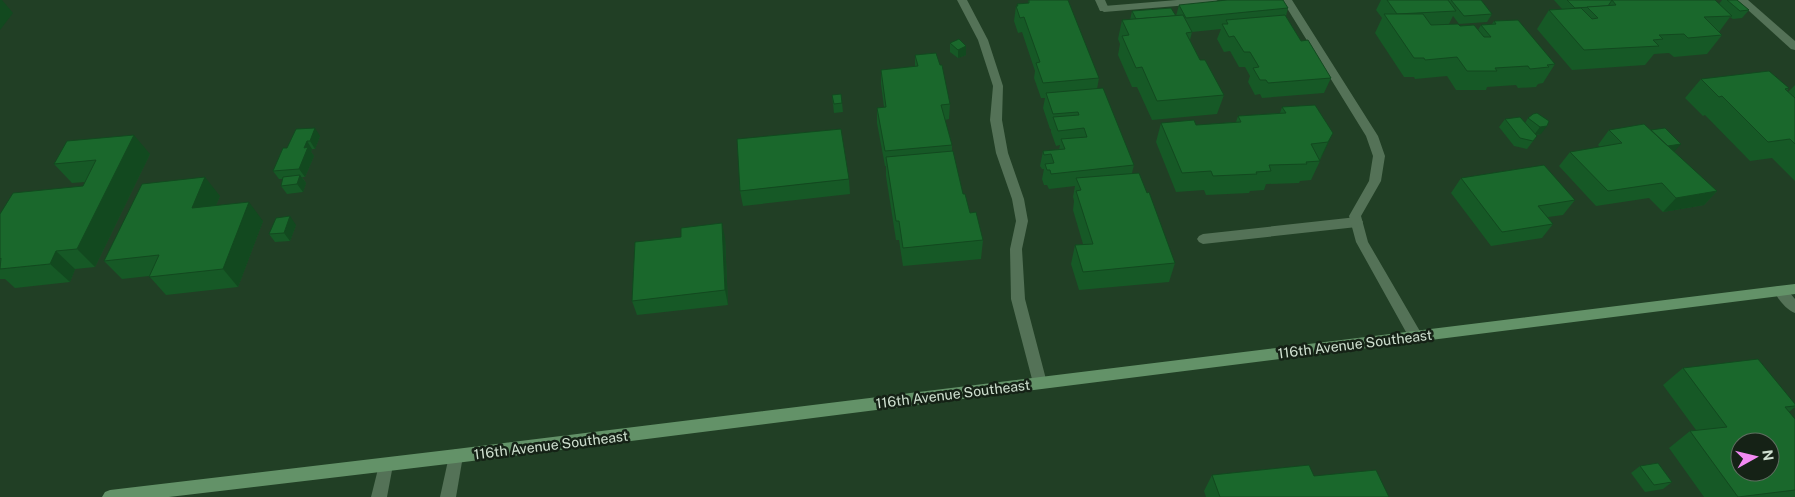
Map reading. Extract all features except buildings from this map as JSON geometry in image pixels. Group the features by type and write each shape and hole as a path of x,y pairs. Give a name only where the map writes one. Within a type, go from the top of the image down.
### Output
{"main road":[{"name":"116th Avenue Southeast","path":"110,497 386,465 1795,289"}],"street":[{"path":"962,0 983,40 998,86 996,120 1002,153 1018,199 1022,221 1016,249 1018,299 1040,383"},
{"path":"1102,4 1213,0"},
{"path":"1287,0 1372,136 1378,156 1375,181 1355,216 1356,222 1362,242 1416,337"},
{"path":"1742,0 1795,47"},
{"path":"1203,238 1356,222"},
{"path":"1780,291 1795,308"},
{"path":"448,497 456,456"},
{"path":"378,497 386,465"}]}
